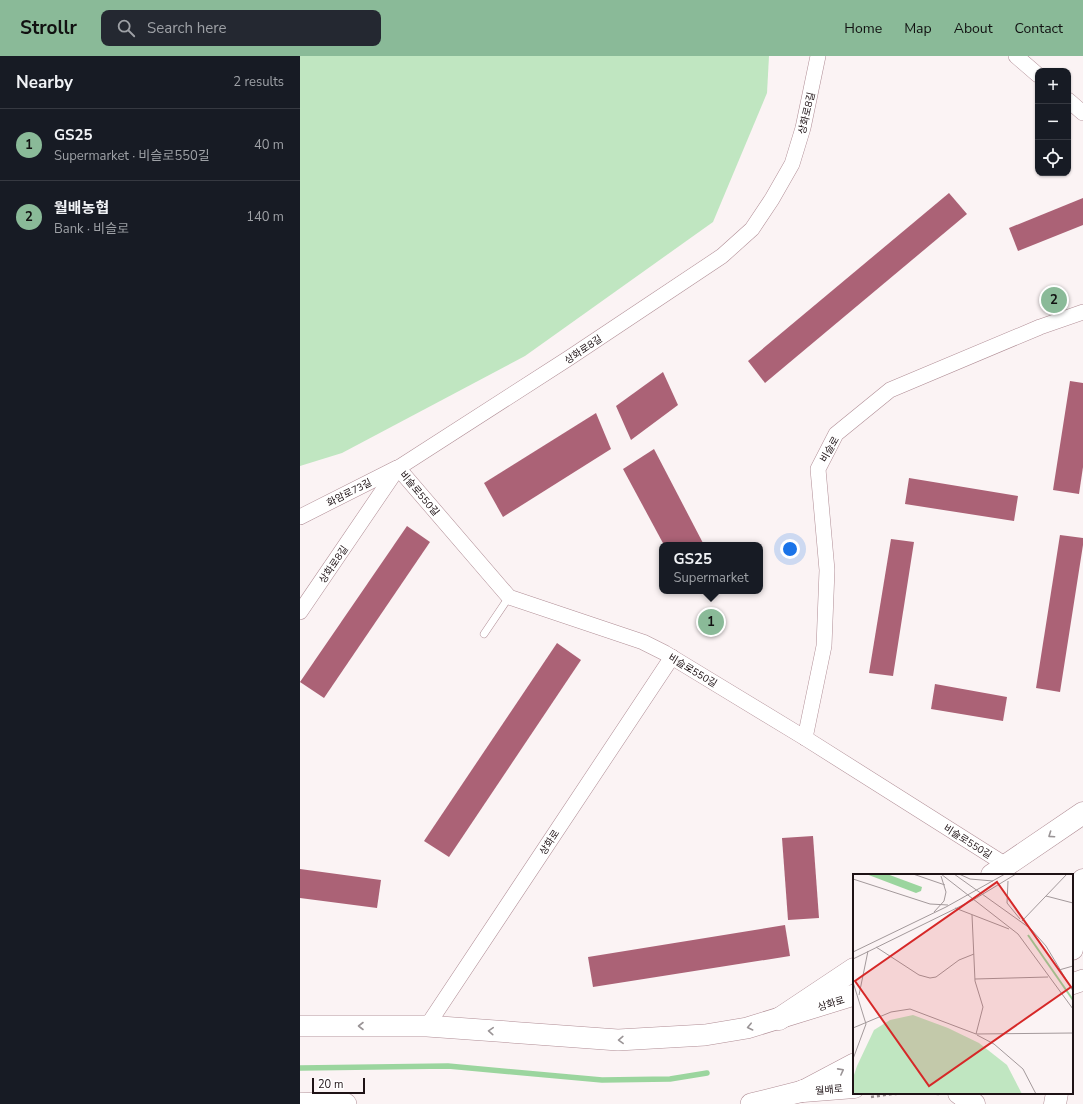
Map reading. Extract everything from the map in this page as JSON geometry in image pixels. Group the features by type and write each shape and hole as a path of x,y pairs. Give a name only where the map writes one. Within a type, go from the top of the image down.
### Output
{"main road":[{"path":"999,870 1083,813"},
{"path":"1073,943 1083,880"},
{"path":"779,1020 853,970"},
{"path":"1073,984 1083,980"},
{"name":"상화로","path":"300,1026 427,1026 618,1040 705,1035 747,1028 779,1020 853,995"},
{"path":"751,1104 804,1098 853,1065"},
{"name":"월배로","path":"804,1098 853,1087"},
{"path":"960,1094 974,1104"},
{"path":"1055,1104 1057,1094"},
{"path":"300,1102 346,1104"}],"street":[{"name":"상화로8길","path":"300,612 398,468 569,358 715,260 752,229 772,199 792,164 804,128 818,56"},
{"path":"1016,56 1035,72"},
{"path":"1071,103 1083,113"},
{"name":"비슬로","path":"805,738 824,646 827,570 818,469 836,434 890,390 1040,327 1083,312"},
{"name":"화암로73길","path":"300,517 398,468"},
{"name":"비슬로550길","path":"398,468 509,597 643,642 672,657 805,738 999,870"},
{"name":"상화로","path":"427,1026 672,657"}],"lane":[{"path":"484,634 509,597"}],"green space":[{"path":"300,56 769,56 767,93 713,222 525,356 342,453 300,466"}],"building":[{"path":"949,193 967,214 765,383 748,361"},
{"path":"1083,198 1083,225 1018,251 1009,228"},
{"path":"663,372 678,405 631,440 616,406"},
{"path":"1070,381 1083,383 1083,467 1079,494 1053,490"},
{"path":"596,413 611,449 503,517 484,483"},
{"path":"654,449 702,542 662,542 623,469"},
{"path":"909,478 1018,496 1014,521 905,504"},
{"path":"407,526 430,542 324,698 300,682"},
{"path":"1060,535 1083,538 1083,545 1060,692 1036,688"},
{"path":"891,539 914,542 893,676 869,673"},
{"path":"557,643 581,660 449,857 424,841"},
{"path":"935,684 1007,697 1003,721 931,709"},
{"path":"813,836 819,918 788,920 782,838"},
{"path":"300,869 381,880 377,908 300,898"},
{"path":"785,925 790,956 593,987 588,957"}],"waterway":[{"path":"300,1068 448,1066 602,1080 670,1079 707,1073"}],"place":[{"name":"월배농협","path":"1054,300"},
{"name":"GS25","path":"711,622"}]}
